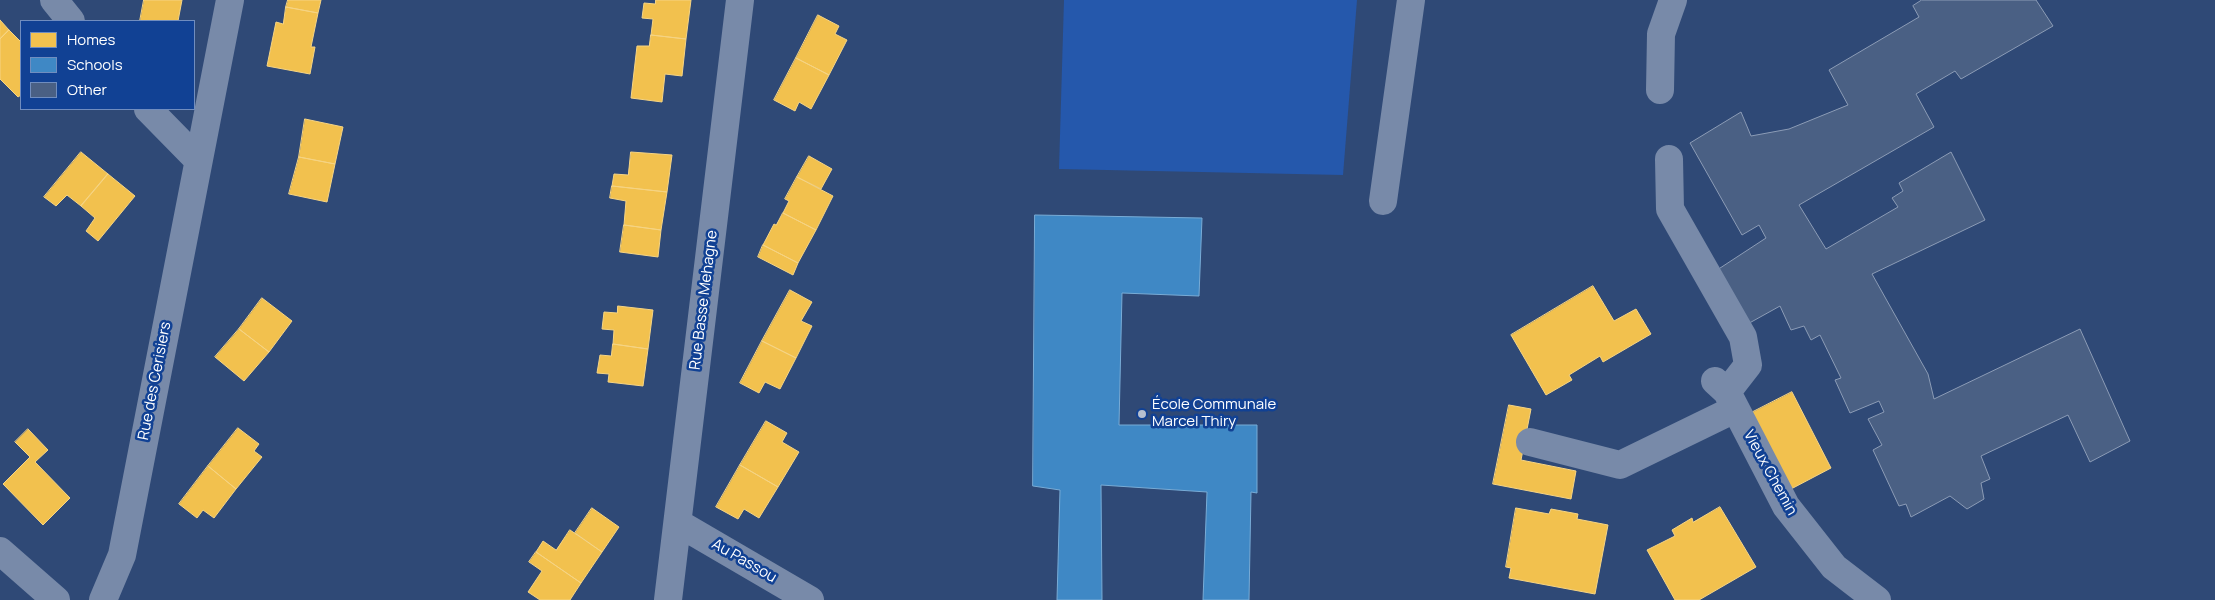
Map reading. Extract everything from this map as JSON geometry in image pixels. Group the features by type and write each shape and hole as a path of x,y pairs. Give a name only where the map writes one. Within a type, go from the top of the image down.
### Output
{"street":[{"path":"54,0 70,20"},
{"name":"Rue des Cerisiers","path":"103,600 122,555 230,0"},
{"name":"Rue Basse Mehagne","path":"668,600 740,0"},
{"path":"1383,200 1411,0"},
{"path":"1660,90 1661,34 1673,0"},
{"path":"149,110 198,160"},
{"path":"1530,442 1620,465 1726,394 1748,365 1743,337 1670,209 1669,159"},
{"name":"Vieux Chemin","path":"1726,394 1786,506 1834,567 1877,600"},
{"name":"Au Passou","path":"678,523 810,600"},
{"path":"0,551 56,600"}],"shaded area":[{"path":"1064,0 1357,0 1343,175 1059,169"}],"building: Homes":[{"path":"144,0 182,0 178,20 140,20"},
{"path":"288,0 321,0 318,13 286,7"},
{"path":"656,0 691,0 686,39 651,35 653,19 642,18 644,3 655,4"},
{"path":"286,7 318,13 311,47 315,47 310,74 267,66 276,22 283,24"},
{"path":"818,15 839,26 835,34 847,40 829,75 796,58"},
{"path":"0,20 9,30 0,39"},
{"path":"9,30 20,41 20,96 18,97 0,79 0,39"},
{"path":"651,35 686,39 682,76 665,74 662,102 631,98 637,46 649,46"},
{"path":"796,58 829,75 811,109 799,102 795,111 774,100"},
{"path":"305,119 343,127 335,164 299,157"},
{"path":"81,152 108,174 81,206 67,195 56,206 44,197"},
{"path":"631,152 672,155 667,192 612,186 614,174 628,175"},
{"path":"809,156 832,169 821,189 797,177"},
{"path":"299,157 335,164 327,202 289,194"},
{"path":"108,174 135,196 98,241 86,231 95,218 81,206"},
{"path":"797,177 833,196 816,230 783,213 789,201 785,199"},
{"path":"612,186 667,192 661,230 624,225 626,201 610,198"},
{"path":"783,213 816,230 798,263 763,245 774,224 776,225"},
{"path":"624,225 661,230 658,257 620,252"},
{"path":"763,245 798,263 793,275 758,257"},
{"path":"1593,286 1614,321 1636,309 1651,334 1603,362 1600,356 1569,375 1572,380 1546,395 1511,335"},
{"path":"790,290 812,302 801,321 812,326 796,358 762,341"},
{"path":"262,298 292,321 269,352 239,329"},
{"path":"618,306 653,310 648,349 613,344 614,330 602,329 604,312 617,313"},
{"path":"239,329 269,352 244,381 215,357"},
{"path":"762,341 796,358 780,389 765,382 759,393 740,383"},
{"path":"613,344 648,349 643,386 608,382 609,374 597,373 600,355 611,356"},
{"path":"1792,392 1831,468 1791,489 1751,413"},
{"path":"1509,405 1531,409 1521,460 1576,471 1571,499 1493,484"},
{"path":"766,421 787,433 782,442 799,452 778,487 740,465"},
{"path":"238,428 259,444 254,451 262,457 236,489 208,466"},
{"path":"28,429 48,450 35,462 70,498 43,525 3,484 30,457 15,442"},
{"path":"740,465 778,487 759,518 744,509 738,519 716,507"},
{"path":"208,466 236,489 214,518 203,510 197,518 179,504"},
{"path":"1720,507 1756,567 1699,600 1675,600 1647,550 1675,536 1672,530 1692,518 1693,522"},
{"path":"592,508 619,527 602,552 575,533"},
{"path":"1516,508 1549,514 1551,509 1578,514 1577,519 1608,525 1595,594 1509,578 1511,568 1506,567"},
{"path":"570,530 602,552 581,583 536,552 543,541 556,550"},
{"path":"536,552 581,583 570,600 540,600 528,592 542,571 529,562"}],"building: Schools":[{"path":"1035,215 1202,218 1199,296 1122,293 1119,425 1257,425 1257,493 1251,492 1249,600 1203,600 1207,492 1101,485 1102,600 1057,600 1060,490 1033,486"}],"building: Other":[{"path":"1922,0 2036,0 2053,26 1961,79 1955,71 1916,94 1934,127 1799,205 1826,249 1898,207 1892,198 1903,191 1899,183 1951,152 1985,220 1872,274 1928,374 1934,399 2080,329 2130,441 2090,462 2068,415 1981,456 1990,479 1981,483 1984,499 1967,509 1950,496 1911,517 1906,504 1899,506 1873,450 1882,445 1868,419 1884,412 1879,401 1850,413 1835,380 1841,378 1820,335 1811,340 1804,326 1791,330 1780,306 1744,326 1714,272 1766,238 1759,225 1742,235 1690,143 1741,112 1751,136 1789,129 1848,105 1829,70 1919,17 1913,6"}],"place":[{"name":"École Communale Marcel Thiry","path":"1142,414"}]}
